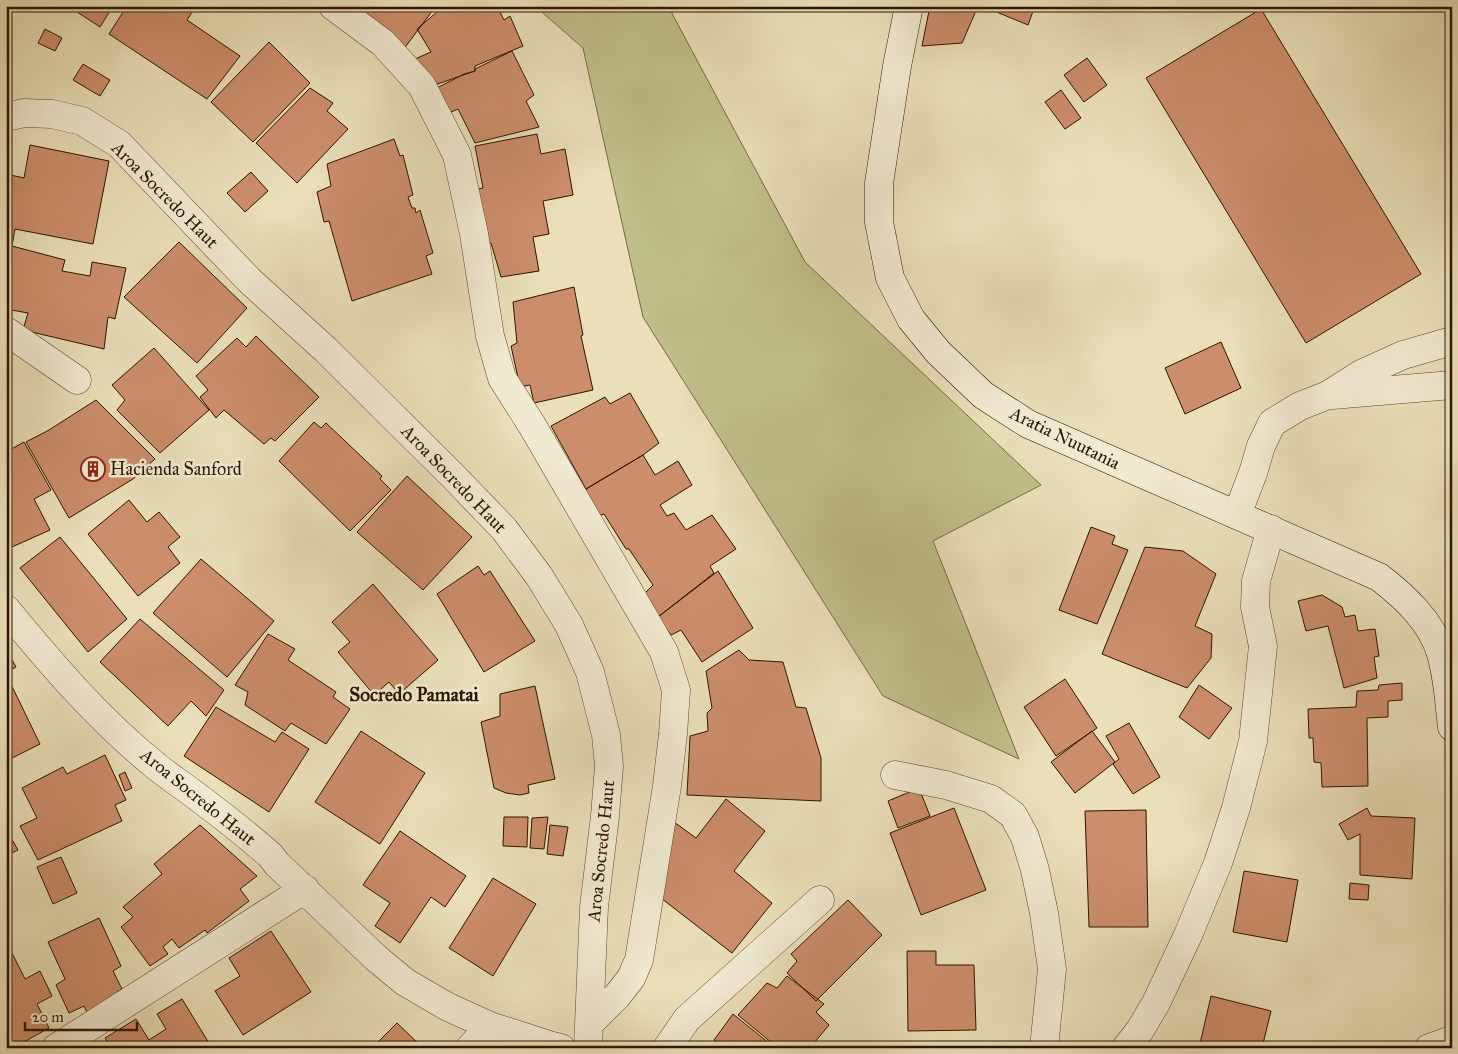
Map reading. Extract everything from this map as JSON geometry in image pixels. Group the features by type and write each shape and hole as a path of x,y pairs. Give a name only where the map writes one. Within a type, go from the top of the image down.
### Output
{"street":[{"name":"Aroa Socredo Haut","path":"333,6 382,43 422,86 440,120 457,155 474,234 490,336 502,378 533,427 664,652 676,690 667,786 639,960 631,978 588,1036"},
{"name":"Aratia Nuutania","path":"909,6 879,183 879,222 890,278 911,319 938,352 983,395 1028,424 1379,577 1401,594 1427,623 1441,653 1452,727"},
{"name":"Aroa Socredo Haut","path":"6,117 24,113 52,114 82,121 119,144 249,280 326,350 453,476 504,530 539,576 569,625 590,672 606,735 609,766 594,907 588,1036"},
{"path":"6,331 77,380"},
{"path":"1237,515 1261,446 1272,423 1300,406 1328,395 1361,374 1403,354 1452,341"},
{"path":"1328,395 1452,385"},
{"path":"1126,1048 1140,1030 1156,1003 1184,944 1218,862 1236,808 1253,741 1264,646 1255,607 1256,581 1271,529"},
{"name":"Aroa Socredo Haut","path":"6,610 81,697 106,721 156,766 244,833 376,958 405,982 448,1006 490,1026 562,1048"},
{"path":"895,775 946,785 991,799 1013,815 1024,837 1035,870 1044,913 1052,969 1044,1048"},
{"path":"56,1048 305,889"},
{"path":"667,1048 687,1019 820,900"},
{"path":"470,1048 490,1026"},
{"path":"1429,1048 1452,1040"}],"green space":[{"path":"535,6 668,6 805,262 1041,485 933,541 1019,759 883,696 643,317 583,48"}],"building":[{"path":"68,6 113,6 100,27"},
{"path":"127,6 196,6 187,20 240,56 207,99 109,34"},
{"path":"359,6 436,6 400,54 352,17"},
{"path":"444,6 497,6 504,20 510,16 523,46 475,66 475,71 429,87 415,59 431,52 417,29"},
{"path":"930,6 978,6 962,43 922,46"},
{"path":"982,6 1035,6 1028,25"},
{"path":"1261,9 1421,274 1306,343 1146,78"},
{"path":"45,29 62,38 55,51 38,43"},
{"path":"269,42 310,83 253,142 211,102"},
{"path":"512,51 534,95 526,101 539,127 475,143 458,109 445,115 433,90 464,74 475,71 475,69"},
{"path":"1087,58 1107,85 1084,102 1064,75"},
{"path":"83,64 110,80 100,96 73,80"},
{"path":"310,88 333,103 327,111 348,129 297,183 256,143"},
{"path":"1061,90 1081,118 1065,129 1045,102"},
{"path":"537,134 541,154 565,149 573,195 543,201 549,234 533,237 539,271 501,277 491,243 480,244 473,190 483,188 475,146"},
{"path":"394,139 400,156 403,155 413,195 408,197 416,213 420,210 433,253 426,256 432,274 352,301 329,221 324,222 317,192 331,186 327,164"},
{"path":"30,145 109,161 93,244 15,229 12,246 65,260 62,271 90,276 92,262 126,268 115,319 108,317 104,349 23,330 28,313 6,309 6,174 24,178"},
{"path":"251,172 268,191 245,212 227,193"},
{"path":"179,242 247,308 197,363 124,297"},
{"path":"574,287 583,335 581,336 593,390 534,403 530,385 520,387 511,346 517,343 513,302"},
{"path":"256,336 319,397 275,441 271,438 264,444 224,410 216,418 200,397 208,390 196,376 237,338 246,347"},
{"path":"1221,342 1241,388 1185,414 1165,368"},
{"path":"154,348 209,410 160,453 117,410 125,400 112,385"},
{"path":"630,393 659,443 643,455 586,489 551,426 605,397 610,404"},
{"name":"Hacienda Sanford","path":"96,400 155,459 133,479 69,518 26,442 49,430"},
{"path":"314,422 321,428 326,423 382,476 380,479 391,490 350,531 279,461"},
{"path":"24,442 51,490 34,499 50,530 12,547 6,535 6,452"},
{"path":"643,455 655,475 678,461 692,485 660,505 667,516 674,513 686,530 712,515 736,549 710,566 714,573 658,617 645,593 653,585 629,549 626,549 604,514 596,517 583,493 586,489"},
{"path":"407,476 472,537 423,590 357,532"},
{"path":"129,500 147,522 159,512 180,537 168,547 180,563 138,596 88,534"},
{"path":"1091,527 1115,536 1112,544 1128,550 1097,624 1059,610"},
{"path":"60,537 127,619 88,652 20,568"},
{"path":"1145,547 1183,551 1216,574 1195,626 1212,634 1211,658 1187,688 1102,654"},
{"path":"201,559 274,621 227,677 153,613"},
{"path":"478,566 484,575 490,571 535,641 484,672 437,594"},
{"path":"718,571 753,628 702,662 681,630 671,635 658,617"},
{"path":"373,584 438,660 399,694 389,682 374,695 338,652 350,642 332,622"},
{"path":"1322,595 1342,607 1345,617 1355,615 1358,631 1375,629 1379,656 1374,657 1377,678 1344,688 1328,626 1306,631 1298,601"},
{"path":"140,619 224,690 206,716 191,701 168,726 100,662"},
{"path":"268,634 295,649 288,660 336,692 333,697 350,709 326,744 291,723 285,731 245,705 248,692 235,685"},
{"path":"6,649 16,667 6,672"},
{"path":"739,650 749,660 783,662 796,707 806,708 821,758 821,801 687,795 690,736 708,731 707,713 712,708 706,671"},
{"path":"6,674 40,744 6,761"},
{"path":"1065,679 1097,728 1056,756 1024,707"},
{"path":"1402,683 1402,700 1388,701 1388,717 1367,718 1368,786 1322,787 1321,763 1314,762 1313,738 1309,738 1308,709 1356,707 1357,691 1378,690 1379,685"},
{"path":"1199,685 1232,708 1209,739 1179,717"},
{"path":"535,686 555,779 528,785 529,793 520,795 506,793 494,788 481,722 500,716 500,694"},
{"path":"216,707 275,742 282,732 309,749 269,812 184,756"},
{"path":"1129,723 1160,777 1133,794 1113,764 1119,759 1106,736"},
{"path":"361,731 425,773 380,844 315,802"},
{"path":"1092,731 1115,762 1075,793 1051,762"},
{"path":"105,755 126,800 115,805 122,821 38,860 20,826 37,818 22,788 63,767 67,774"},
{"path":"125,772 132,788 125,791 119,775"},
{"path":"919,788 930,816 898,828 888,801"},
{"path":"726,799 765,831 734,871 772,903 732,953 657,895 674,822 696,838"},
{"path":"954,808 986,890 921,915 890,833"},
{"path":"1367,808 1371,816 1415,818 1412,879 1360,875 1360,834 1348,840 1339,824"},
{"path":"1146,810 1148,927 1089,927 1085,811"},
{"path":"504,817 528,817 527,847 503,846"},
{"path":"548,817 544,849 530,848 532,818"},
{"path":"200,825 257,876 240,889 249,901 207,933 205,930 179,948 172,939 163,947 168,954 150,966 121,927 133,917 123,907 162,874 154,864"},
{"path":"550,825 568,827 563,856 547,854"},
{"path":"6,829 18,850 6,856"},
{"path":"400,831 466,876 445,907 431,897 400,943 375,926 390,903 363,885"},
{"path":"61,857 77,893 53,904 37,867"},
{"path":"1244,871 1298,880 1287,942 1233,932"},
{"path":"493,878 536,904 493,976 449,948"},
{"path":"1350,883 1369,885 1368,900 1349,899"},
{"path":"848,900 882,935 816,1001 787,973 797,961 791,954"},
{"path":"99,918 121,966 113,971 122,989 117,992 123,1002 90,1019 84,1006 69,1013 56,985 65,979 48,942"},
{"path":"271,931 311,992 243,1035 215,991 240,976 229,958"},
{"path":"907,951 936,951 936,965 974,965 976,1030 908,1031"},
{"path":"12,953 25,979 40,971 52,996 37,1004 49,1028 13,1048 6,1048 6,956"},
{"path":"787,976 824,1004 816,1012 829,1025 810,1048 778,1048 738,1015 767,983 777,988"},
{"path":"1211,996 1271,1011 1262,1048 1199,1048"},
{"path":"182,999 212,1048 111,1048 105,1038 136,1019 149,1040 166,1029 157,1014"},
{"path":"733,1014 775,1048 723,1048 714,1040"},
{"path":"397,1023 423,1048 372,1048"}],"place":[{"name":"Hacienda Sanford","path":"93,469"}],"district":[{"name":"Socredo Pamatai","path":"414,694"}]}
